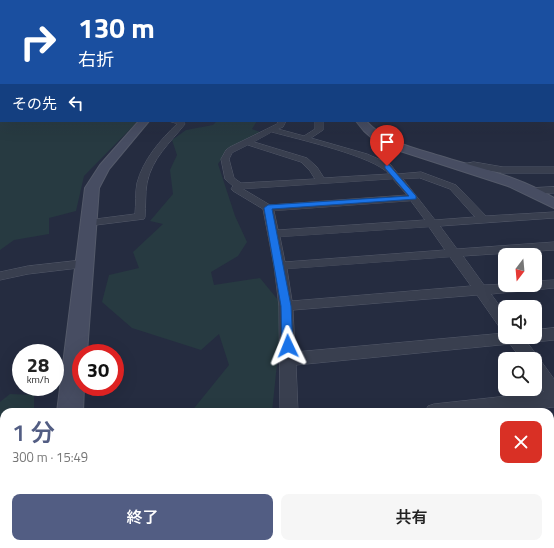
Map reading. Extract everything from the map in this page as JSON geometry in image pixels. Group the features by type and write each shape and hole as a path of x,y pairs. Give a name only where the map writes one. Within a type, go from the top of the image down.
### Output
{"street":[{"path":"70,408 92,188 104,168 143,122"},
{"path":"88,223 140,217 142,180 146,170 167,138 181,124 180,122"},
{"path":"282,122 273,130 229,152 225,159 230,179 239,186 421,175 453,187 482,219"},
{"path":"305,139 319,130 319,122"},
{"path":"362,122 369,131 388,142 531,191 554,204"},
{"path":"273,130 373,159 387,166 414,198 498,314"},
{"path":"247,142 304,160 314,169 321,180"},
{"path":"461,167 474,165 503,170 554,170"},
{"path":"239,186 236,189 268,208 414,198"},
{"path":"531,191 554,190"},
{"path":"268,208 280,266 286,306 289,408"},
{"path":"273,234 554,215"},
{"path":"280,266 554,246"},
{"path":"0,276 28,270 84,264"},
{"path":"286,306 554,284"},
{"path":"542,335 554,334"},
{"path":"288,359 498,339"},
{"path":"542,376 554,392"},
{"path":"512,408 554,399"}],"shaded area":[{"path":"0,122 137,122 84,176 76,211 49,218 49,234 14,240 0,250"},
{"path":"216,122 256,122 252,129 260,132 227,151 218,164 235,216 247,242 238,256 211,272 214,285 260,278 283,306 272,408 194,408 229,365 219,334 201,350 132,328 102,302 109,275 139,268 133,252 163,224 150,221 173,194 170,170 177,155 172,140 186,130 213,125"},
{"path":"10,394 12,394 12,396 34,396 34,408 0,408 0,402"}],"route":[{"path":"288,346 286,306 280,266 268,208 414,198 387,166"}]}
